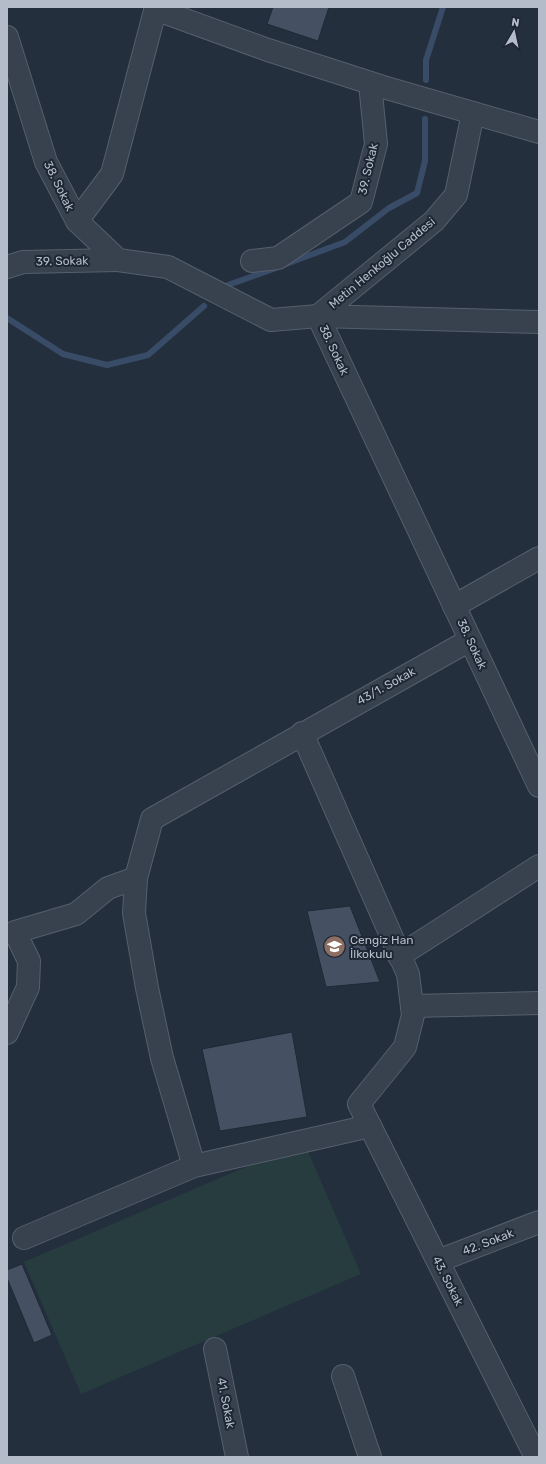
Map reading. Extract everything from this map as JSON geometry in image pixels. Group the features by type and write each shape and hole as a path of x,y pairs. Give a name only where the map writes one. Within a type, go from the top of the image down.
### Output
{"street":[{"path":"76,221 112,174 155,8 268,50 370,83 539,132"},
{"name":"38. Sokak","path":"7,37 46,162 76,221 118,260 168,267 272,320 318,316 539,786"},
{"name":"39. Sokak","path":"252,261 278,258 361,202 376,144 370,83"},
{"name":"Metin Henkoğlu Caddesi","path":"318,316 434,221 456,195 473,113"},
{"name":"39. Sokak","path":"7,267 23,262 118,260"},
{"name":"Metin Henkoğlu Caddesi","path":"318,316 539,322"},
{"path":"454,606 539,558"},
{"name":"43/1. Sokak","path":"194,1166 162,1058 147,988 134,913 136,878 152,818 470,640"},
{"path":"302,733 408,974 412,1006 539,1002"},
{"path":"399,956 539,866"},
{"path":"7,1033 28,987 29,961 15,932 76,914 108,888 136,878"},
{"name":"43. Sokak","path":"412,1006 413,1015 405,1048 359,1104 536,1457"},
{"path":"24,1238 194,1166 370,1126"},
{"name":"42. Sokak","path":"438,1261 539,1222"},
{"name":"41. Sokak","path":"215,1349 237,1457"},
{"path":"343,1376 370,1457"}],"green space":[{"path":"304,1142 361,1274 81,1394 24,1262"}],"building":[{"path":"273,7 329,7 318,41 267,24"},
{"name":"Cengiz Han İlkokulu","path":"350,906 380,982 326,987 307,911"},
{"path":"292,1032 307,1117 220,1131 202,1049"},
{"path":"22,1264 52,1335 34,1343 7,1278 7,1270"}],"waterway":[{"path":"426,80 426,60 443,7"},
{"path":"286,264 345,242 389,208 417,193 425,161 425,119"},
{"path":"228,285 276,268"},
{"path":"7,318 63,354 107,365 148,355 204,306"}],"place":[{"name":"Cengiz Han İlkokulu","path":"334,947"}]}
